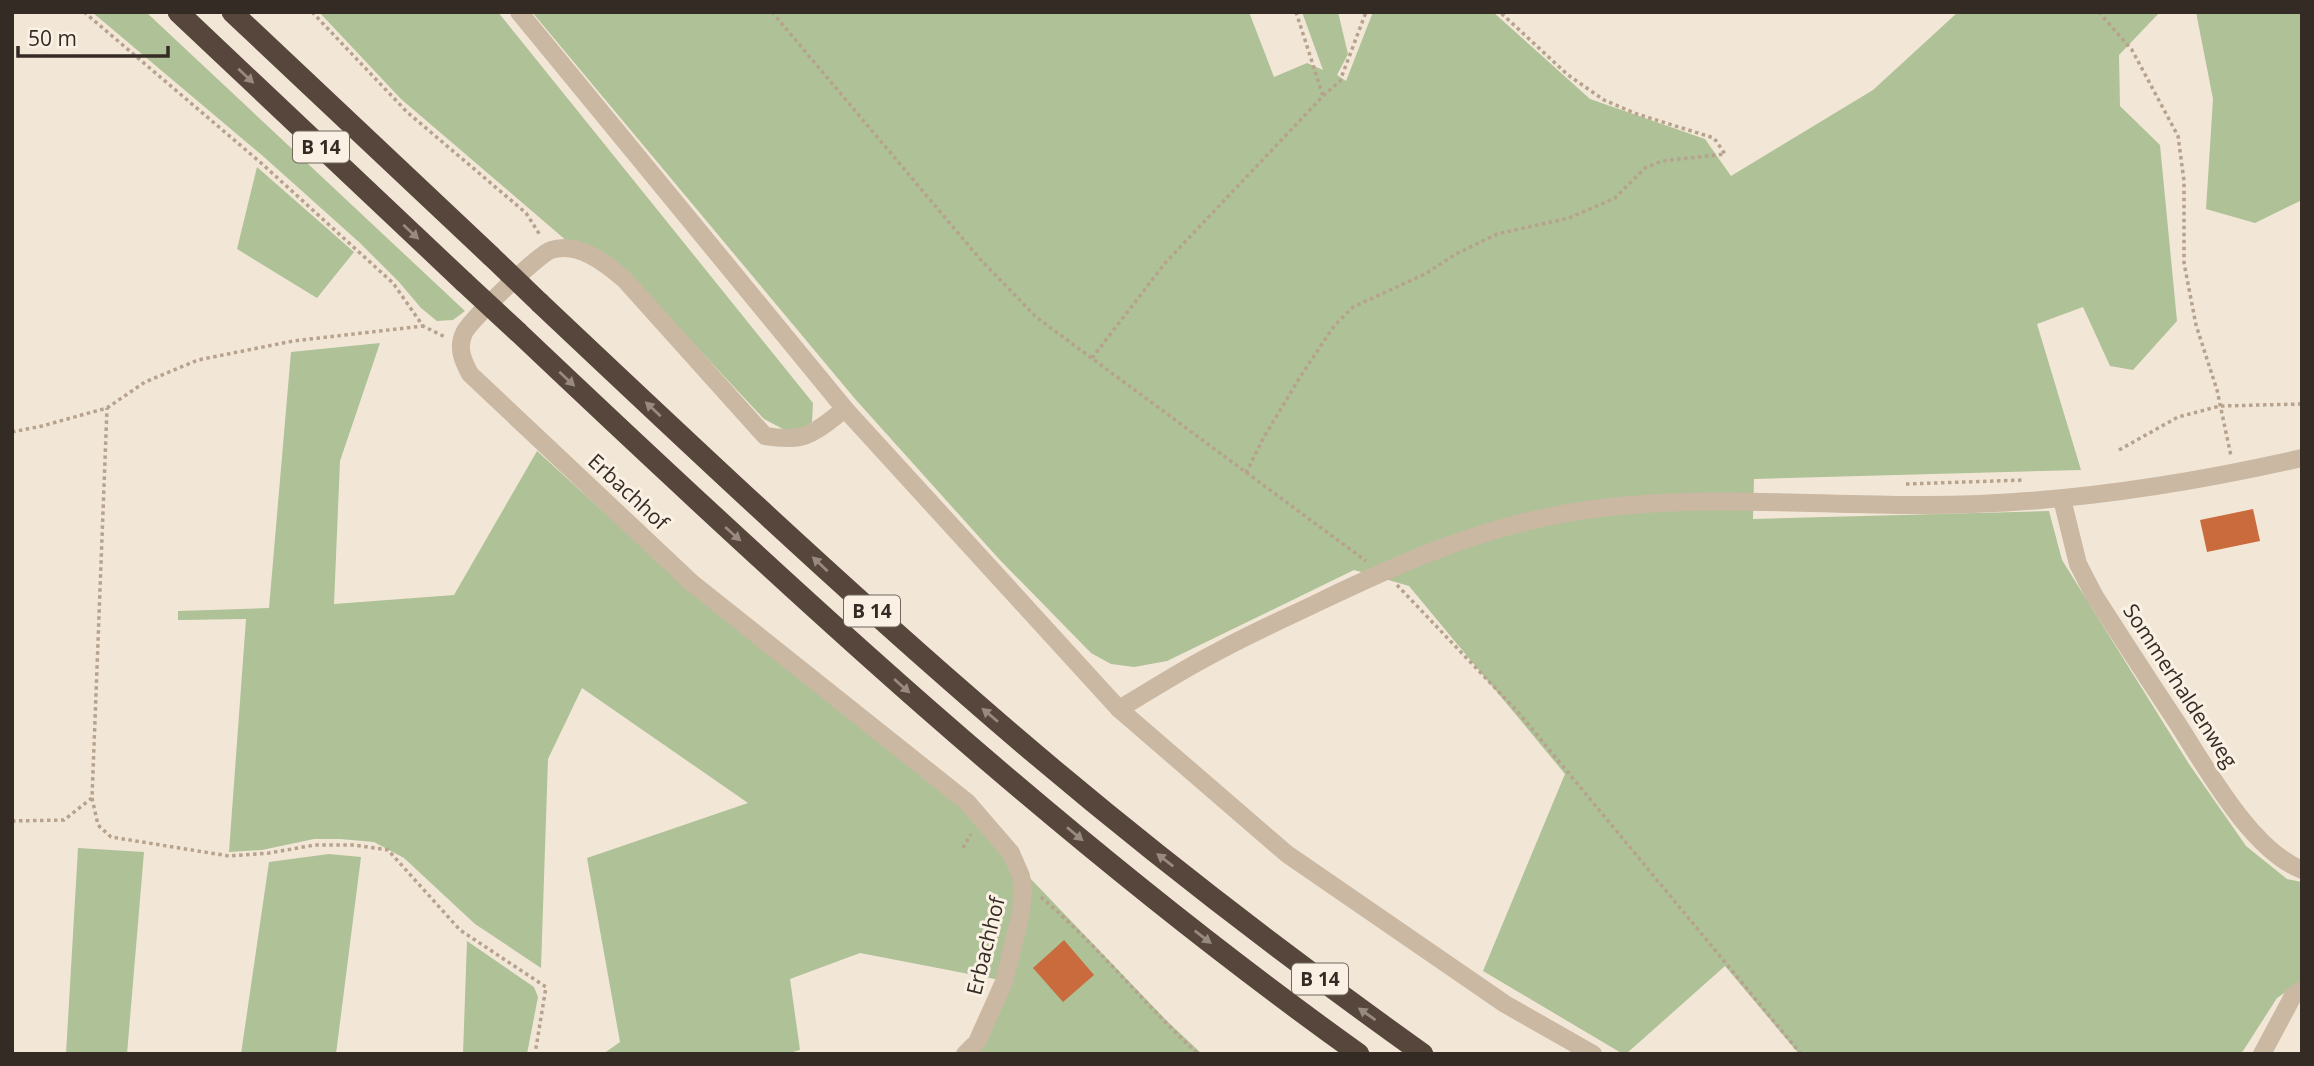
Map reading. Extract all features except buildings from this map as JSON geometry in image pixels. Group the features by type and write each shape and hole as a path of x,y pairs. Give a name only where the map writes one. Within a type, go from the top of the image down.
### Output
{"highway":[{"name":"B 14","path":"178,12 679,484 960,736 1130,880 1359,1054"},
{"name":"B 14","path":"232,12 540,303 971,699 1138,839 1336,992 1423,1054"}],"street":[{"path":"519,12 845,410 1119,709 1287,854 1505,1004 1593,1054"},
{"path":"461,345 468,325 535,261 551,250 567,249 598,258 624,279 765,436 784,439 809,436 845,410"},
{"name":"Erbachhof","path":"461,345 462,359 470,374 692,583 967,802 1011,853 1021,876 1021,913 1004,982 977,1042 965,1054"},
{"path":"1119,709 1215,653 1381,572 1444,545 1553,515 1630,504 1918,505 2062,499 2156,487 2302,458"},
{"name":"Sommerhaldenweg","path":"2062,499 2078,564 2094,595 2219,786 2243,818 2287,864 2302,870"},
{"path":"2262,1054 2293,996 2302,990"}],"path":[{"path":"84,12 260,162 393,283 423,326 461,345"},
{"path":"312,12 407,112 526,213 551,250"},
{"path":"772,12 980,259 1037,317 1404,590 1518,712 1801,1054"},
{"path":"1296,12 1323,96"},
{"path":"1092,359 1166,262 1340,81 1366,12"},
{"path":"1246,473 1300,377 1334,326 1353,307 1425,274 1456,254 1497,234 1569,218 1615,198 1645,167 1662,161 1725,154 1714,138 1637,114 1604,100 1568,75 1500,12"},
{"path":"2099,12 2132,50 2178,136 2184,181 2184,263 2196,325 2236,473"},
{"path":"12,432 107,408 145,382 198,360 293,341 423,326"},
{"path":"2119,450 2178,417 2220,406 2302,404"},
{"path":"107,408 92,798 98,825 111,837 229,856 315,845 354,845 388,850 460,930 546,987 535,1054"},
{"path":"12,821 64,820 92,798"},
{"path":"1023,890 1038,895 1069,921 1156,1015 1198,1054"}],"green space":[{"path":"92,12 146,12 465,311 453,320 437,321 421,308 360,243 264,157"},
{"path":"319,12 498,12 813,403 812,422 799,431 783,429 764,419 620,265 595,250 568,242 401,99"},
{"path":"532,12 1249,12 1274,77 1307,63 1323,70 1302,12 1338,12 1348,54 1337,75 1346,81 1373,12 1493,12 1590,99 1705,139 1731,176 1873,90 1958,12 2160,12 2119,55 2120,106 2160,145 2177,321 2133,370 2110,366 2083,307 2037,324 2081,470 1754,479 1753,519 2049,511 2062,560 2189,764 2246,846 2287,879 2302,882 2302,981 2277,998 2243,1051 2238,1054 1799,1054 1725,966 1623,1054 1483,971 1565,774 1409,586 1354,570 1167,661 1134,667 1111,664 1091,653 999,559 856,400"},
{"path":"2196,12 2302,12 2302,200 2255,223 2206,209 2213,99"},
{"path":"257,167 354,252 317,298 237,249"},
{"path":"380,343 340,461 334,604 454,595 537,451 684,585 960,805 1202,1054 965,1054 1005,981 860,953 790,979 800,1050 786,1054 603,1054 620,1042 587,858 748,803 582,688 548,759 541,968 475,924 404,858 374,842 314,839 262,850 229,852 246,619 178,620 178,611 269,608 291,352"},
{"path":"78,848 144,852 127,1054 66,1054"},
{"path":"329,854 361,857 336,1054 241,1054 269,862"},
{"path":"467,941 534,987 538,997 527,1054 463,1054"}]}
